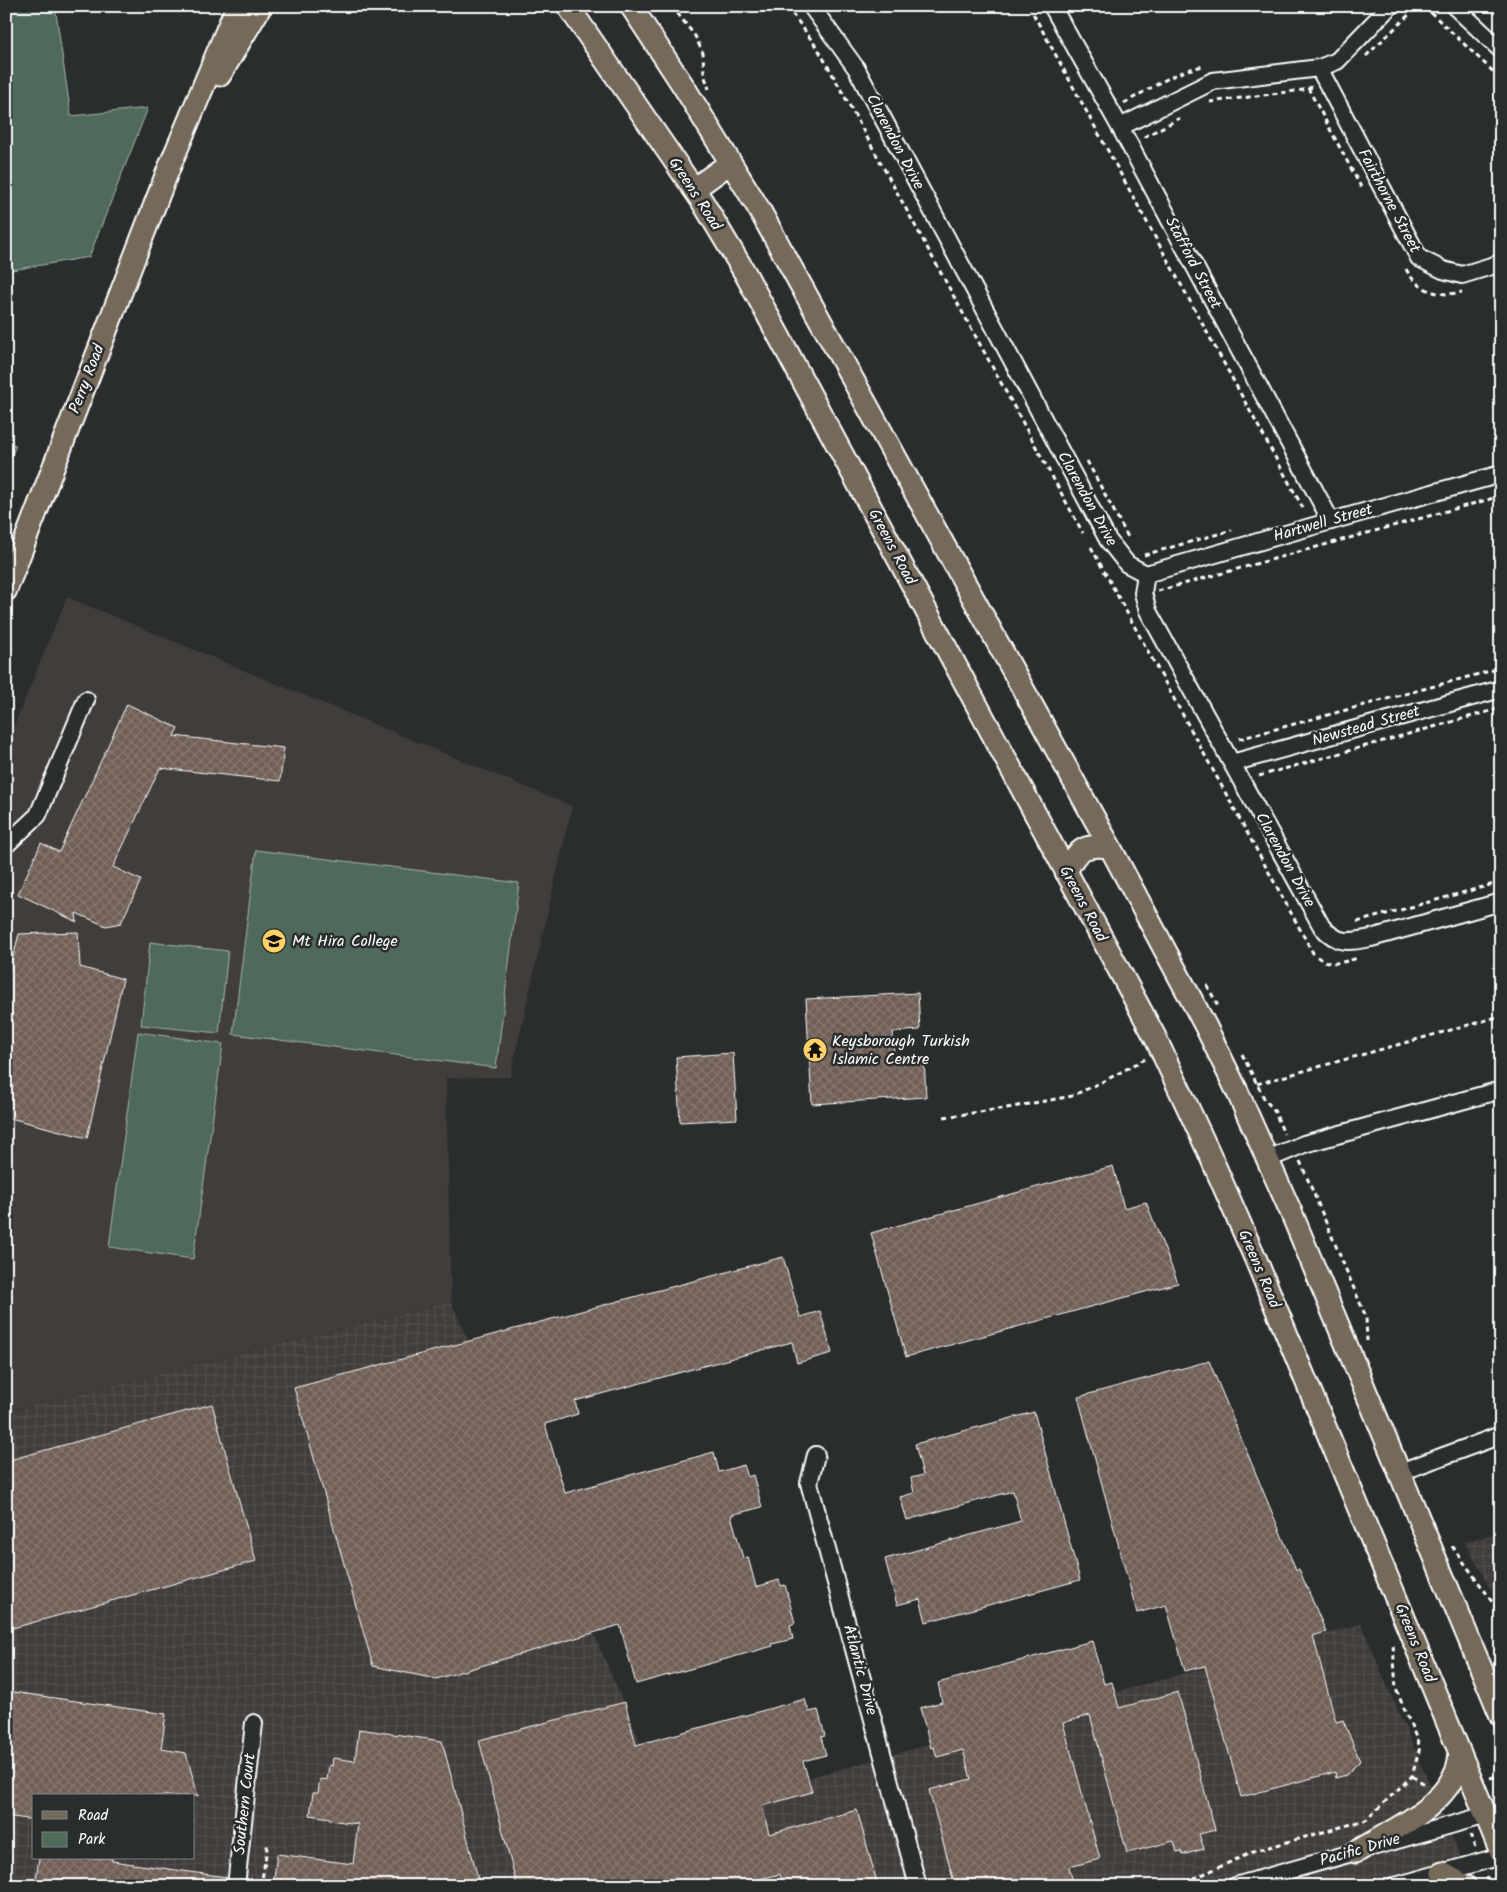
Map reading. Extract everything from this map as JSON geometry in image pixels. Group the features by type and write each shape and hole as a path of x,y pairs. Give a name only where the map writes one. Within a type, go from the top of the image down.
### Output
{"main road":[{"name":"Perry Road","path":"6,590 169,168 237,6"},
{"name":"Perry Road","path":"169,168 261,6"},
{"name":"Greens Road","path":"568,6 694,189 745,273 1155,1037 1210,1155 1382,1563 1460,1754 1493,1813 1501,1852"},
{"path":"631,6 684,86 759,209 1110,847 1210,1035 1238,1091 1268,1159 1501,1716"},
{"path":"694,189 730,163"},
{"path":"1066,872 1071,862 1085,848 1094,845 1110,847"},
{"path":"1463,1625 1501,1677"},
{"path":"1356,1852 1411,1819 1441,1795 1456,1773 1460,1754"},
{"path":"1442,1873 1465,1886"}],"street":[{"name":"Clarendon Drive","path":"811,6 856,68 1108,540 1127,564 1147,574 1143,593 1148,611 1322,928 1332,938 1349,941 1371,938 1501,902"},
{"name":"Stafford Street","path":"1052,6 1120,127 1331,520"},
{"path":"1120,127 1213,81 1319,68 1337,61 1390,6"},
{"path":"1454,6 1501,50"},
{"name":"Fairthorne Street","path":"1319,68 1419,258 1443,270 1462,275 1501,263"},
{"name":"Hartwell Street","path":"1147,574 1331,520 1501,474"},
{"name":"Newstead Street","path":"1232,763 1501,689"},
{"path":"6,845 38,816 86,700"},
{"path":"1268,1159 1304,1144 1501,1090"},
{"path":"1400,1472 1501,1435"},
{"name":"Atlantic Drive","path":"816,1455 809,1483 918,1886"},
{"name":"Southern Court","path":"236,1886 254,1722"},
{"name":"Pacific Drive","path":"1235,1886 1493,1813"},
{"path":"1395,1886 1501,1856"}],"path":[{"path":"1029,6 1304,510"},
{"path":"1424,6 1501,79"},
{"path":"1087,461 1129,539"},
{"path":"1158,591 1501,496"},
{"path":"1147,574 1162,600"},
{"path":"1250,759 1239,739 1501,668"},
{"path":"1264,784 1259,776 1501,708"},
{"path":"1352,923 1501,882"},
{"path":"1257,1084 1501,1016"},
{"path":"1143,1053 1148,1066"},
{"path":"944,1117 1072,1096 1121,1073 1145,1058"},
{"path":"1177,1886 1255,1851 1366,1820 1412,1776 1420,1747 1396,1689 1393,1642"},
{"path":"261,1886 268,1842"}],"shaded area":[{"name":"Mt Hira College","path":"67,597 572,806 510,1077 446,1078 451,1301 6,1412 6,745"},
{"path":"451,1301 672,1816 1361,1624 1473,1886 6,1886 6,1412"},
{"path":"1501,1532 1501,1609 1465,1542"}],"green space":[{"path":"6,6 55,6 71,116 148,108 89,257 6,271"},
{"path":"6,443 16,445 6,470"},
{"path":"256,850 519,883 496,1068 233,1034"},
{"path":"150,942 228,951 219,1033 141,1025"},
{"path":"138,1032 223,1044 193,1259 109,1247"}],"building":[{"path":"127,704 178,728 174,736 284,748 280,781 160,768 113,867 141,880 121,923 106,926 76,913 77,922 18,894 41,843 59,852"},
{"path":"78,932 80,967 123,979 87,1138 6,1117 6,984 19,934"},
{"path":"918,993 920,1030 893,1032 894,1060 924,1059 926,1097 812,1104 806,999"},
{"path":"733,1053 737,1119 680,1122 676,1057"},
{"path":"1113,1166 1124,1208 1146,1202 1178,1283 906,1357 871,1233"},
{"path":"783,1257 800,1317 820,1311 832,1353 797,1363 792,1342 575,1401 578,1414 545,1424 565,1493 714,1452 719,1472 744,1465 748,1477 753,1475 762,1507 731,1515 743,1558 748,1557 756,1587 779,1580 781,1586 785,1585 795,1623 790,1625 793,1639 636,1684 620,1625 436,1679 373,1666 294,1388"},
{"path":"1209,1361 1296,1570 1299,1569 1326,1632 1313,1636 1336,1722 1343,1720 1360,1761 1346,1775 1336,1778 1335,1772 1241,1797 1205,1666 1185,1671 1166,1605 1137,1613 1078,1397"},
{"path":"212,1404 256,1561 13,1628 6,1603 6,1461"},
{"path":"1034,1412 1080,1580 926,1622 920,1599 897,1605 885,1559 1021,1521 1013,1491 907,1520 900,1497 914,1493 911,1478 923,1475 915,1444"},
{"path":"1092,1641 1104,1684 1112,1682 1119,1708 1178,1692 1215,1830 1199,1834 1204,1849 1182,1855 1181,1851 1177,1852 1174,1841 1127,1853 1090,1715 1063,1723 1100,1859 1069,1867 1074,1886 1042,1886 1040,1879 1013,1886 955,1886 929,1790 971,1779 963,1750 937,1757 934,1747 931,1748 920,1708 942,1702 938,1683"},
{"path":"6,1691 166,1714 161,1749 186,1753 198,1796 195,1796 195,1794 32,1794 32,1820 6,1816"},
{"path":"805,1699 809,1712 818,1710 825,1736 821,1737 826,1755 803,1761 812,1792 762,1806 769,1834 857,1810 878,1886 784,1886 780,1874 753,1881 754,1886 517,1886 479,1740 625,1702 636,1745"},
{"path":"359,1729 442,1741 480,1886 273,1886 277,1854 353,1864 358,1824 310,1815 313,1793 318,1793 320,1779 327,1780 329,1765 332,1766 333,1758 355,1761"},
{"path":"39,1860 112,1860 226,1877 226,1886 35,1886"}],"place":[{"name":"Mt Hira College","path":"274,941"},
{"name":"Keysborough Turkish Islamic Centre","path":"815,1050"}]}
